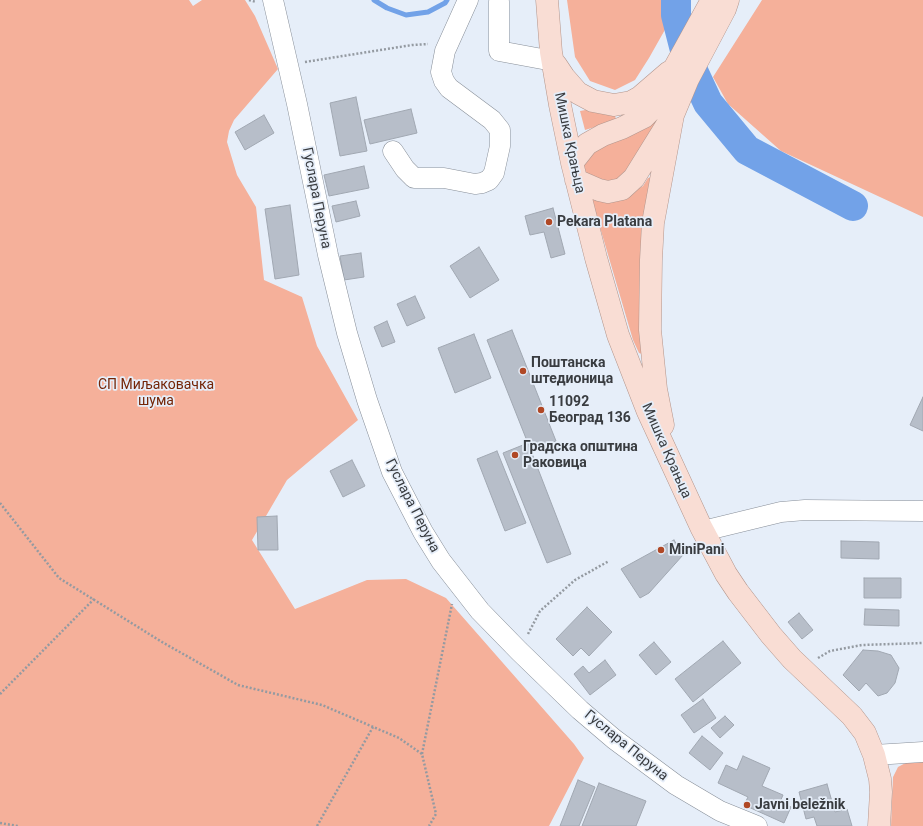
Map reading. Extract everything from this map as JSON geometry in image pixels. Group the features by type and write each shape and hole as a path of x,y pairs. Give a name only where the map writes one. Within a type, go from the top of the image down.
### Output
{"main road":[{"name":"Мишка Крањца","path":"547,0 551,52 574,172 618,335 648,412 703,531 726,574 771,635 805,672 860,724 870,744 878,767 881,792 879,826"},
{"path":"712,0 675,67 665,92 652,110 635,122 594,139 587,144 574,172 600,190 608,192 622,189 634,178 673,115 688,79 725,9 728,0"},
{"path":"553,62 564,78 586,99 614,105 632,102 675,67"},
{"path":"670,462 656,389 650,330 650,302 653,223 673,115"}],"street":[{"name":"Гуслара Перуна","path":"273,0 314,182 328,255 347,333 367,400 392,472 426,537 441,561 480,611 580,710 661,776 706,804 757,826"},
{"path":"393,151 405,169 414,178 444,178 475,184 488,180 494,173 500,146 500,130 492,120 449,88 444,82 441,72 445,51 468,0"},
{"path":"500,2 499,51 553,62"},
{"path":"703,531 781,512 805,510 923,511"},
{"path":"874,755 923,752"}],"path":[{"path":"288,65 412,45"},
{"path":"0,503 59,578 162,642 238,685 322,705 399,738 422,754"},
{"path":"519,651 540,611 575,580 609,561"},
{"path":"429,826 436,814 422,754 456,581"},
{"path":"0,694 94,599"},
{"path":"805,672 819,657 830,651 862,645 923,643"},
{"path":"317,826 373,727"},
{"path":"0,823 18,826"}],"green space":[{"name":"СП Миљаковачка шума","path":"0,0 189,0 193,6 202,0 245,0 255,16 278,69 234,120 229,131 227,142 237,175 256,207 264,280 302,297 317,346 358,420 287,480 252,540 295,609 367,580 406,579 446,598 574,744 584,758 549,826 0,826"},
{"path":"567,0 671,0 671,19 635,80 615,90 590,81 575,57"},
{"path":"762,0 923,0 923,217 781,151 728,104 713,77"},
{"path":"591,109 615,116 616,119 615,121 585,130 580,111"},
{"path":"663,116 617,184 588,178 583,169 584,163 597,145"},
{"path":"651,177 642,354 639,353 633,340 592,200 607,201 635,191 643,186 648,178"},
{"path":"913,759 923,760 923,826 891,826 893,777 898,767"}],"building":[{"path":"356,97 367,151 340,156 330,103"},
{"path":"411,109 417,133 370,144 364,120"},
{"path":"264,115 274,133 245,150 235,132"},
{"path":"364,166 369,188 329,196 324,175"},
{"path":"356,201 360,216 336,222 332,206"},
{"path":"290,205 299,275 275,279 265,209"},
{"path":"553,208 565,254 551,258 544,232 530,235 525,216"},
{"path":"479,247 499,280 470,298 450,266"},
{"path":"361,253 364,277 344,280 340,256"},
{"path":"415,296 425,318 407,326 397,304"},
{"path":"387,321 395,342 382,347 374,327"},
{"path":"512,330 556,441 531,451 487,340"},
{"path":"474,334 491,378 455,393 438,348"},
{"path":"923,397 923,431 910,425"},
{"path":"528,443 571,554 547,563 503,453"},
{"path":"497,451 526,523 505,531 477,459"},
{"path":"352,460 365,486 343,497 330,471"},
{"path":"277,516 278,550 258,550 257,517"},
{"path":"674,540 683,555 649,593 640,598 621,569"},
{"path":"841,541 879,542 879,559 841,558"},
{"path":"864,578 901,578 901,598 864,598"},
{"path":"587,607 612,632 589,656 581,648 573,656 556,639"},
{"path":"865,609 899,610 899,626 864,625"},
{"path":"799,613 813,630 802,639 788,622"},
{"path":"723,641 741,663 693,702 675,679"},
{"path":"654,642 671,662 656,675 639,655"},
{"path":"863,650 878,651 891,655 899,668 895,683 887,693 878,696 866,683 859,691 843,675"},
{"path":"605,660 616,675 590,695 574,674 583,666 589,673"},
{"path":"703,699 716,718 694,733 681,715"},
{"path":"725,716 734,725 720,738 711,728"},
{"path":"702,736 723,753 710,770 689,753"},
{"path":"743,756 770,768 762,786 783,795 780,802 791,807 784,823 744,805 748,797 718,783 726,765 737,770"},
{"path":"578,780 595,787 579,826 560,826"},
{"path":"599,783 646,801 636,826 582,826"},
{"path":"827,784 835,812 847,809 852,826 817,826 814,817 806,819 799,792"}],"waterway":[{"path":"374,0 387,8 406,15 428,12 445,3 447,0"},
{"path":"676,0 676,15 687,58 708,103 747,150 853,206"}],"place":[{"name":"Pekara Platana","path":"549,222"},
{"name":"Поштанска штедионица","path":"523,371"},
{"name":"11092 Београд 136","path":"541,410"},
{"name":"Градска општина Раковица","path":"515,455"},
{"name":"MiniPani","path":"661,550"},
{"name":"Javni beležnik","path":"747,805"}]}
